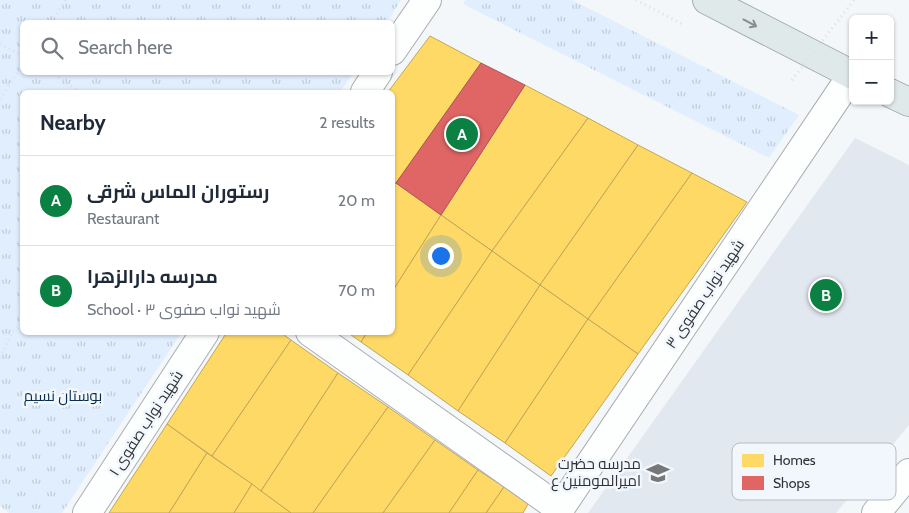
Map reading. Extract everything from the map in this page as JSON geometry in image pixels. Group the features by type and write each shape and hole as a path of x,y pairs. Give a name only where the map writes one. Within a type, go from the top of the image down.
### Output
{"main road":[{"path":"707,0 849,73"},
{"path":"894,95 909,102"}],"street":[{"path":"395,47 427,0"},
{"path":"366,90 376,75"},
{"name":"شهید نواب صفوی ۳","path":"559,511 849,79"},
{"name":"شهید نواب صفوی ۱","path":"87,513 204,335"},
{"path":"314,335 559,511"},
{"path":"896,489 909,473"},
{"path":"876,513 887,500"}],"path":[{"path":"53,20 66,0"},
{"path":"792,80 854,0"},
{"path":"0,44 20,54"},
{"path":"0,100 20,69"},
{"path":"54,75 77,90"},
{"path":"0,358 13,330 20,326"}],"shaded area":[{"path":"855,138 909,165 909,425 894,443 732,443 732,500 847,500 836,513 588,513"}],"green space":[{"name":"بوستان نسیم","path":"0,0 401,0 388,20 20,20 20,75 352,75 341,90 20,90 20,335 180,335 62,513 9,513 0,506"},
{"path":"465,0 572,0 799,115 769,158 463,4"}],"building: Homes":[{"path":"430,36 481,63 396,183 395,90 390,90"},
{"path":"525,85 588,118 492,251 441,215"},
{"path":"588,118 638,145 540,285 492,251"},
{"path":"638,145 692,173 588,319 540,285"},
{"path":"692,173 747,202 638,354 588,319"},
{"path":"396,183 441,215 395,287"},
{"path":"441,215 492,251 408,375 361,342 365,335 395,335 395,287"},
{"path":"492,251 540,285 458,411 408,375"},
{"path":"540,285 588,319 505,443 458,411"},
{"path":"588,319 638,354 551,476 505,443"},
{"path":"225,335 284,335 291,340 212,456 167,424"},
{"path":"351,335 365,335 361,342"},
{"path":"291,340 338,373 261,491 212,456"},
{"path":"338,373 388,407 313,513 291,513 261,491"},
{"path":"388,407 435,440 383,513 313,513"},
{"path":"167,424 207,453 169,513 109,513"},
{"path":"435,440 478,470 449,513 383,513"},
{"path":"207,453 252,484 234,513 169,513"},
{"path":"478,470 504,487 486,513 449,513"},
{"path":"252,484 261,491 291,513 234,513"},
{"path":"504,487 528,504 523,513 486,513"}],"building: Shops":[{"path":"481,63 525,85 441,215 396,183"}],"place":[{"name":"رستوران الماس شرقی","path":"462,134"},
{"name":"مدرسه دارالزهرا","path":"826,295"},
{"name":"مدرسه حضرت امیرالمومنین ع","path":"658,473"}]}
